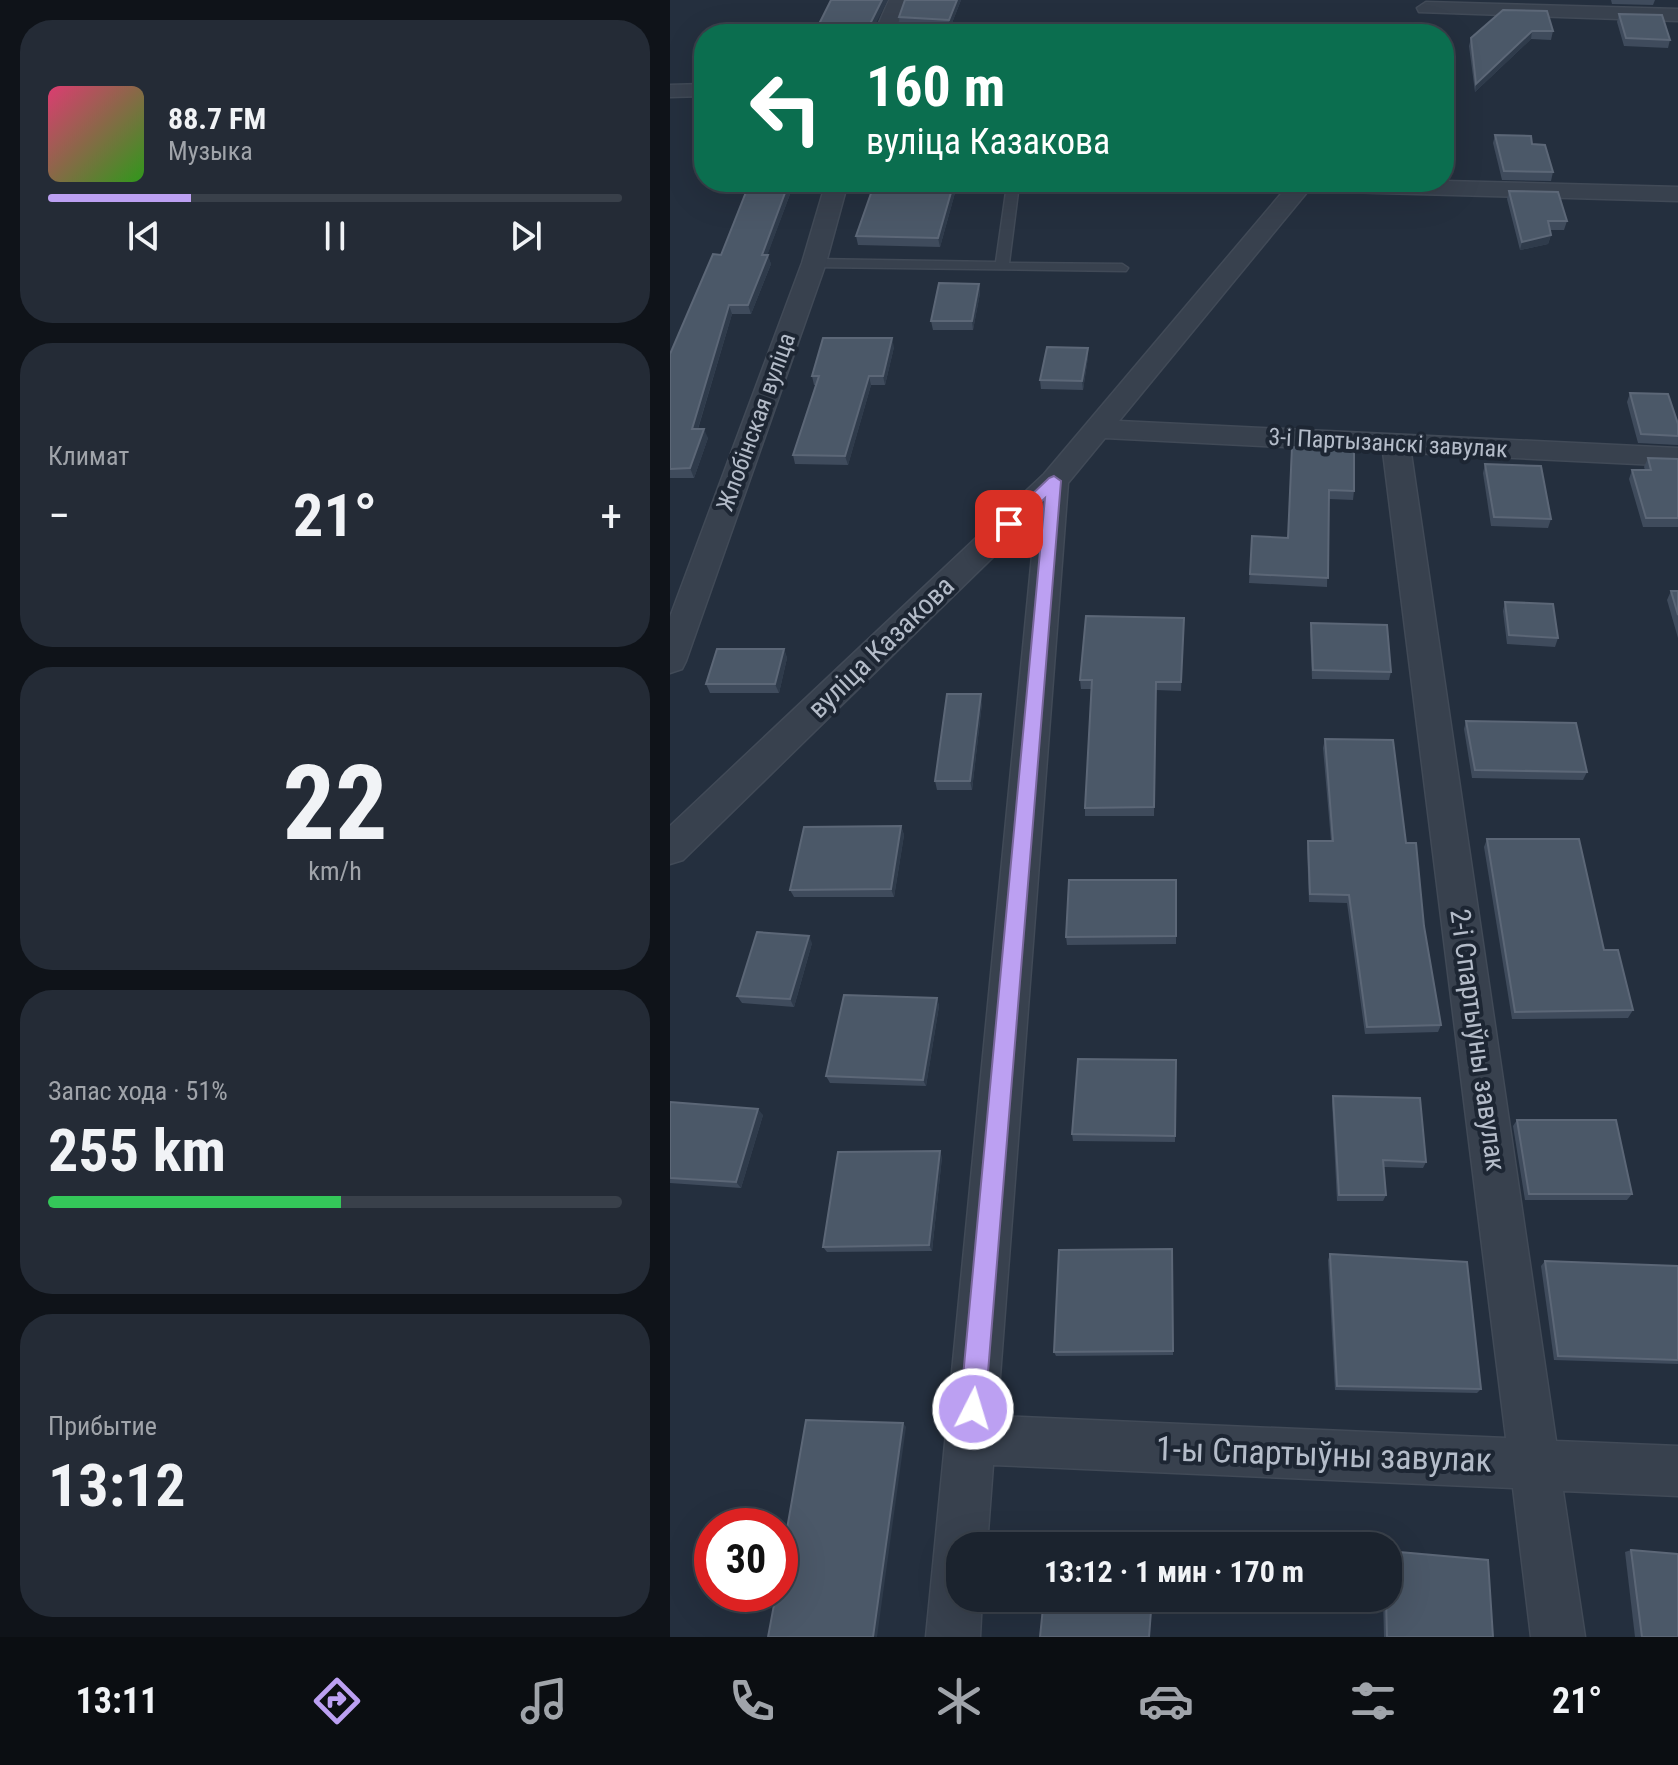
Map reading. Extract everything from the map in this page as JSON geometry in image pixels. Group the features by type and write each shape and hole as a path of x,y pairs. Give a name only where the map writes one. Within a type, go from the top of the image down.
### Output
{"street":[{"path":"892,24 898,0"},
{"path":"1428,24 1425,4 1678,15"},
{"path":"670,91 694,90"},
{"path":"1454,187 1678,194"},
{"name":"Жлобінская вуліца","path":"670,661 676,626 814,263 834,192"},
{"name":"вуліца Казакова","path":"670,849 1054,481 1295,192"},
{"name":"3-і Партызанскі завулак","path":"1097,429 1678,457"},
{"name":"2-і Спартыўны завулак","path":"1396,443 1558,1637"},
{"path":"962,1532 1054,481"},
{"name":"1-ы Спартыўны завулак","path":"970,1439 1678,1471"},
{"path":"953,1637 955,1612"}],"lane":[{"path":"1002,266 1012,192"},
{"path":"814,263 1122,268"}],"building":[{"path":"831,0 882,0 870,24 819,24"},
{"path":"905,0 957,0 949,20 899,17"},
{"path":"1503,10 1547,11 1553,31 1532,31 1476,84 1471,38"},
{"path":"1619,14 1662,15 1670,40 1626,38"},
{"path":"1495,135 1531,136 1532,144 1545,145 1553,172 1504,171"},
{"path":"1509,191 1558,192 1567,221 1548,221 1551,235 1522,242"},
{"path":"746,192 785,192 762,255 768,255 748,305 729,305 692,429 704,429 690,468 670,469 670,354 713,254 721,255"},
{"path":"871,192 951,192 938,238 856,236"},
{"path":"939,283 979,284 972,321 931,321"},
{"path":"823,338 892,338 883,376 869,376 845,456 793,455 819,376 812,376"},
{"path":"1047,347 1088,348 1082,381 1040,380"},
{"path":"1630,393 1668,394 1678,424 1678,436 1641,434"},
{"path":"1292,447 1354,450 1354,491 1329,490 1328,578 1250,574 1252,536 1288,538"},
{"path":"1648,458 1678,459 1678,518 1646,518 1632,470 1651,470"},
{"path":"1485,464 1541,466 1551,519 1494,517"},
{"path":"1671,591 1678,591 1678,615"},
{"path":"1505,602 1553,604 1558,638 1509,635"},
{"path":"1086,616 1184,618 1181,682 1156,682 1154,807 1085,808 1092,680 1080,680"},
{"path":"1311,623 1387,625 1391,672 1313,670"},
{"path":"717,649 784,649 775,684 706,684"},
{"path":"947,694 981,694 970,781 935,781"},
{"path":"1466,721 1576,723 1587,772 1475,770"},
{"path":"1325,739 1393,740 1406,843 1416,843 1424,926 1441,1025 1367,1027 1349,895 1310,894 1308,841 1333,841"},
{"path":"901,826 891,889 790,890 804,827"},
{"path":"1487,839 1579,839 1604,950 1618,950 1633,1010 1515,1012"},
{"path":"1069,880 1176,880 1176,936 1066,937"},
{"path":"757,932 809,936 790,999 737,996"},
{"path":"844,995 937,998 923,1080 826,1076"},
{"path":"1078,1059 1176,1060 1175,1136 1072,1134"},
{"path":"1333,1096 1420,1098 1426,1162 1383,1160 1386,1195 1339,1195"},
{"path":"670,1102 758,1109 736,1182 670,1178"},
{"path":"1517,1120 1616,1120 1632,1194 1529,1194"},
{"path":"940,1151 929,1245 823,1247 838,1152"},
{"path":"1172,1249 1173,1351 1054,1352 1059,1250"},
{"path":"1330,1254 1467,1262 1481,1389 1337,1386"},
{"path":"1545,1261 1678,1266 1678,1360 1558,1356"},
{"path":"806,1420 903,1423 873,1637 768,1637 773,1612 798,1612 798,1508 791,1508"},
{"path":"1631,1550 1678,1554 1678,1637 1642,1637"},
{"path":"1402,1552 1488,1560 1493,1637 1387,1637 1386,1612 1402,1612"},
{"path":"1043,1612 1151,1612 1149,1637 1040,1637"}],"route":[{"path":"973,1409 1054,481 1009,524"}]}
